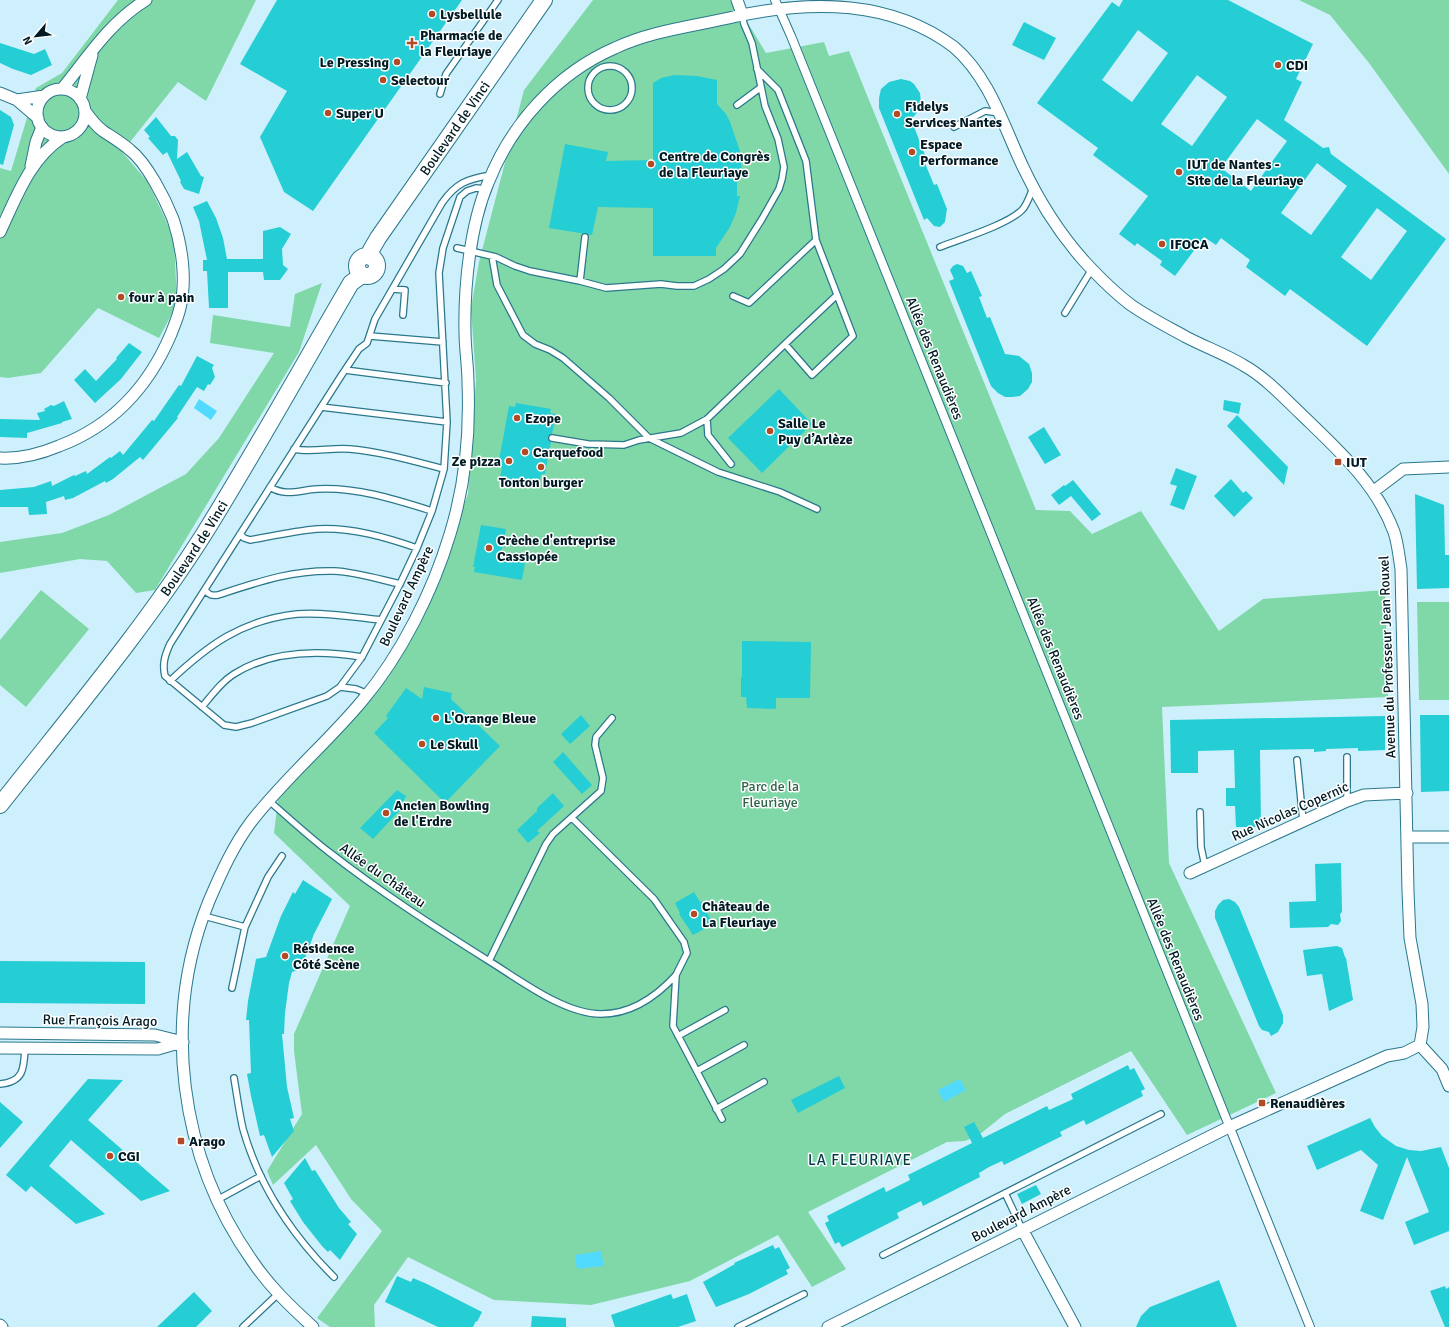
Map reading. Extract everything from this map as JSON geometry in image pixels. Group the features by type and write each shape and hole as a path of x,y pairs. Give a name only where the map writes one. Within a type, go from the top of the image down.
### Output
{"main road":[{"name":"Boulevard de Vinci","path":"0,805 142,625 203,535 264,434 351,283 362,275 372,275 376,270 376,263 372,258 371,250 378,238 544,0"}],"street":[{"path":"62,89 111,28 134,8 146,0"},
{"path":"737,0 742,14"},
{"name":"Boulevard Ampère","path":"313,1327 278,1294 252,1262 231,1228 203,1168 192,1131 183,1071 183,1012 190,957 203,915 222,869 249,824 368,694 397,652 428,592 445,552 459,501 464,470 468,423 465,304 471,250 485,189 500,156 516,130 536,105 556,84 597,57 616,47 645,37 742,14 776,3"},
{"name":"Avenue du Professeur Jean Rouxel","path":"776,3 835,3 885,9 912,19 935,33 956,49 971,64 983,81 1000,112 1021,164 1044,207 1067,241 1092,269 1130,304 1189,339 1248,367 1276,390 1310,422 1351,464 1374,491 1396,539 1401,569 1410,938 1422,1004 1423,1027 1420,1045"},
{"name":"Allée des Renaudières","path":"776,3 792,36 1310,1327"},
{"path":"80,99 93,51"},
{"path":"0,458 40,453 55,448 86,434 116,413 142,386 157,363 180,310 183,283 178,234 168,208 152,178 131,150 102,130 85,111 76,94 69,90 54,90 44,96 17,100"},
{"path":"0,93 17,100 40,122 47,132 55,136 68,136 78,130 82,124 85,111"},
{"path":"31,169 40,122 38,105 44,96"},
{"path":"78,130 102,130"},
{"path":"0,232 31,169 47,148 63,136"},
{"path":"1374,491 1403,469 1449,467"},
{"name":"Rue Nicolas Copernic","path":"1190,873 1347,801 1364,795 1407,793"},
{"path":"1407,837 1449,837"},
{"name":"Rue François Arago","path":"0,1033 155,1035 183,1042"},
{"name":"Rue François Arago","path":"0,1048 158,1049 183,1042"},
{"path":"1229,1127 1387,1056 1404,1053 1420,1045 1442,1069 1449,1086"},
{"name":"Boulevard Ampère","path":"828,1327 1229,1127"},
{"path":"1022,1229 1075,1327"}],"lane":[{"path":"440,94 446,74 498,0"},
{"path":"457,248 492,256 515,266 606,288 661,284 694,286 716,275 740,254 779,188 784,167 778,139 765,106 760,88 752,43 744,24 742,14"},
{"path":"597,57 599,69"},
{"path":"609,66 619,67 627,74 632,82 632,94 626,105 615,110 606,110 596,106 589,97 589,80 591,75 599,69 609,66"},
{"path":"757,69 778,90 806,161 816,240 853,336 812,375 785,344"},
{"path":"737,105 760,88"},
{"path":"954,127 985,111 1000,112"},
{"path":"485,189 476,188 467,191 460,197 442,248 439,273 448,422 444,469 432,511 400,584 362,657 340,687 327,696 252,723 236,727 224,725 165,676 164,656 170,644 321,407 359,349 367,343 375,319 450,191 470,179 491,175"},
{"path":"940,247 1002,223 1014,216 1022,210 1033,188"},
{"path":"580,281 585,237"},
{"path":"733,296 749,303 816,240"},
{"path":"492,256 497,285 523,335 535,344 563,358 609,398 649,438 718,472 780,492 817,509"},
{"path":"1065,313 1092,269"},
{"path":"393,289 405,290 402,315"},
{"path":"552,438 588,444 624,445 649,438 681,434 707,419 837,295"},
{"path":"370,336 443,342"},
{"path":"345,370 446,383"},
{"path":"321,407 448,422"},
{"path":"707,419 708,435 731,464"},
{"path":"294,449 301,451 349,449 373,452 444,469"},
{"path":"270,487 282,493 334,488 368,492 432,511"},
{"path":"240,534 244,538 250,540 317,529 345,530 381,536 417,548"},
{"path":"205,590 212,596 272,578 296,574 335,571 400,584"},
{"path":"170,681 187,665 218,641 251,625 270,619 296,614 319,614 381,620"},
{"path":"202,707 227,679 256,663 309,652 329,652 362,657"},
{"path":"340,687 356,689 368,694"},
{"path":"489,961 546,844 554,834 601,791 603,778 595,745 596,737 612,718"},
{"path":"1347,758 1347,801"},
{"path":"1297,760 1303,821"},
{"name":"Allée du Château","path":"269,801 327,851 365,879 460,944 539,993 586,1013 600,1014 628,1010 639,1005 661,990 676,975 687,953 684,942 654,899 572,818"},
{"path":"1200,812 1201,847 1205,866"},
{"path":"232,988 245,927 263,887 282,856"},
{"path":"203,915 245,927"},
{"name":"Allée du Château","path":"676,975 673,1026 722,1119"},
{"path":"678,1036 725,1010"},
{"path":"697,1072 744,1045"},
{"path":"0,1084 10,1083 20,1076 25,1066 25,1048"},
{"path":"234,1078 243,1129 261,1176 288,1224 303,1244 334,1277"},
{"path":"716,1109 764,1082"},
{"path":"883,1255 1161,1114"},
{"path":"217,1200 261,1176"},
{"path":"1005,1194 1022,1229"},
{"path":"242,1327 278,1294"},
{"path":"738,1327 804,1294"}],"green space":[{"path":"118,0 256,0 206,101 178,82 122,152 148,182 174,238 177,304 159,338 98,308 41,373 8,378 0,377 0,168 11,171 36,88 62,73"},
{"name":"Parc de la Fleuriaye","path":"593,0 734,0 766,53 824,42 829,56 849,51 1036,510 1070,511 1092,534 1141,511 1219,631 1263,599 1385,590 1388,697 1162,707 1169,863 1276,1093 1187,1135 1131,1051 1005,1114 979,1135 965,1141 947,1142 808,1212 846,1269 812,1287 778,1235 690,1281 591,1305 494,1300 408,1257 374,1305 375,1327 330,1327 317,1318 382,1231 351,1199 316,1145 273,1185 267,1171 302,1114 294,1051 294,1034 350,906 274,833 278,800 311,763 419,625 468,494 476,380 471,308 479,262 524,90"},
{"path":"1299,0 1449,0 1449,174 1369,63 1330,15"},
{"path":"322,283 299,352 155,590 136,593 107,561 80,559 0,573 0,542 62,533 109,515 186,474 219,438 274,353 210,343 213,315 290,327 295,294"},
{"path":"41,590 89,629 26,707 0,685 0,640"},
{"path":"1417,602 1449,602 1449,700 1419,700"}],"water":[{"path":"199,399 217,411 211,420 194,408"},
{"path":"960,1079 966,1090 944,1102 938,1090"},
{"path":"601,1251 604,1266 577,1269 575,1255"}],"building":[{"name":"Super U","path":"277,0 462,0 313,211 284,192 260,137 287,91 240,64"},
{"name":"IUT de Nantes - Site de la Fleuriaye","path":"1123,0 1228,0 1313,44 1296,79 1302,82 1284,120 1323,148 1329,147 1331,154 1446,239 1367,346 1290,289 1285,296 1246,267 1250,260 1221,238 1216,245 1204,237 1175,276 1160,265 1162,261 1137,243 1135,246 1119,234 1148,196 1093,155 1098,148 1037,103 1112,2 1119,7","holes":["1138,30 1168,53 1132,102 1102,80","1197,75 1227,97 1192,146 1161,124","1257,119 1287,141 1251,191 1221,168","1317,163 1347,186 1311,235 1281,213","1377,208 1407,231 1371,280 1341,257"]},
{"path":"1024,22 1056,38 1044,60 1012,45"},
{"path":"0,43 34,54 45,49 52,65 31,75 13,69 0,63"},
{"name":"Centre de Congrès de la Fleuriaye","path":"674,75 697,76 717,80 717,104 726,114 730,122 740,151 742,174 737,174 737,196 740,196 736,213 730,227 716,248 716,256 653,256 653,208 598,207 592,235 549,228 565,144 608,152 606,161 653,160 653,83 661,78"},
{"name":"Espace Performance","path":"901,79 910,81 920,93 921,103 916,114 911,119 925,155 922,156 934,185 937,184 947,209 945,222 940,227 934,226 927,218 924,220 879,108 881,89 889,82"},
{"path":"0,110 11,117 14,125 3,165 0,164"},
{"path":"156,117 171,136 175,136 178,140 177,159 187,152 201,176 204,177 199,194 184,189 167,152 163,155 148,138 150,137 144,130"},
{"path":"207,201 216,218 223,238 227,259 263,259 263,231 280,227 291,234 282,249 283,265 288,269 280,280 264,280 263,272 228,272 228,308 209,308 207,271 203,271 203,260 207,260 199,221 193,207"},
{"path":"957,264 963,266 967,273 971,271 982,296 979,297 987,318 990,317 1005,354 1019,356 1029,364 1032,373 1032,382 1028,389 1020,396 1005,397 991,386 949,281 954,279 950,270"},
{"path":"129,343 142,352 121,379 95,403 74,380 85,369 96,381 117,359 116,358"},
{"path":"197,356 214,365 212,368 215,377 204,391 197,387 177,417 178,418 143,460 140,457 113,479 106,483 105,481 73,498 65,500 64,496 46,502 47,514 29,515 28,507 0,507 0,490 34,487 51,481 52,486 74,475 75,476 86,471 87,474 120,451 123,455 152,420 154,421 179,385 181,386"},
{"name":"Salle Le Puy d’Arlèze","path":"779,389 812,424 762,473 728,438"},
{"path":"1224,400 1241,403 1239,414 1223,410"},
{"path":"64,401 72,419 27,433 27,438 0,437 0,419 40,420 37,413 45,411 44,409 51,405 54,406"},
{"name":"Carquefood","path":"516,403 551,409 550,413 556,414 552,434 548,437 548,440 551,442 545,474 541,474 539,485 500,478 502,467 498,466 509,406 515,407"},
{"path":"1237,415 1288,467 1284,485 1227,426"},
{"path":"1044,427 1061,455 1045,464 1028,437"},
{"path":"1176,468 1197,476 1184,510 1170,505 1177,486 1170,484"},
{"path":"1231,479 1243,493 1246,491 1253,498 1234,517 1214,496"},
{"path":"1073,480 1101,514 1092,521 1071,496 1059,505 1051,495"},
{"path":"1415,494 1444,505 1445,555 1449,555 1449,588 1417,589"},
{"name":"Crèche d'entreprise Cassiopée","path":"481,525 506,529 500,559 525,563 522,580 474,572 475,567 473,567"},
{"path":"742,641 811,642 810,698 776,698 776,709 747,708 746,697 741,697"},
{"path":"424,687 452,693 451,699 500,746 445,803 374,733 388,718 386,716 406,688 422,699"},
{"path":"581,715 590,726 570,744 561,734"},
{"path":"1420,715 1449,715 1449,791 1421,792"},
{"path":"1385,716 1385,750 1358,751 1358,748 1326,749 1326,751 1314,752 1314,749 1260,750 1261,827 1236,827 1235,806 1226,806 1226,788 1235,788 1234,750 1198,751 1198,773 1171,773 1170,720"},
{"path":"563,752 592,785 582,794 553,762"},
{"name":"Ancien Bowling de l'Erdre","path":"397,790 406,796 400,810 373,839 360,828"},
{"path":"553,793 564,806 537,831 540,833 528,843 517,830"},
{"path":"1341,863 1342,912 1340,914 1341,921 1338,925 1331,924 1328,927 1290,928 1289,902 1316,901 1315,864"},
{"path":"303,880 332,899 314,934 301,969 292,972 289,983 284,1034 282,1034 287,1087 294,1118 290,1119 294,1131 272,1157 264,1135 260,1136 247,1074 251,1073 249,1020 246,1020 248,1001 256,959 266,957 281,916 293,892 295,894"},
{"name":"Château de La Fleuriaye","path":"694,892 700,902 701,901 713,924 693,935 679,914 680,913 675,903"},
{"path":"1229,899 1235,902 1239,907 1283,1015 1283,1023 1278,1032 1271,1036 1269,1032 1262,1030 1259,1026 1215,918 1215,911 1218,905 1223,900"},
{"path":"1337,946 1342,948 1346,958 1353,1000 1329,1011 1322,974 1307,976 1303,950"},
{"path":"0,961 145,962 145,1004 0,1003"},
{"path":"1128,1065 1130,1070 1134,1068 1145,1089 1141,1091 1143,1096 1086,1125 1084,1120 1060,1132 1062,1136 1004,1165 1002,1161 989,1167 979,1173 980,1177 923,1206 921,1201 897,1213 899,1218 842,1247 839,1242 835,1244 825,1223 829,1221 827,1216 884,1187 886,1192 910,1180 908,1175 972,1143 964,1127 974,1122 983,1138 1047,1106 1049,1110 1073,1099 1071,1094"},
{"path":"839,1076 845,1088 798,1113 791,1100"},
{"name":"CGI","path":"88,1079 123,1080 88,1120 170,1191 141,1201 71,1140 49,1166 105,1214 76,1224 31,1186 26,1192 6,1175"},
{"path":"0,1102 23,1122 0,1148"},
{"path":"1370,1118 1382,1136 1396,1146 1409,1150 1421,1151 1441,1147 1449,1168 1449,1231 1414,1245 1405,1222 1429,1212 1407,1157 1383,1220 1360,1211 1378,1165 1361,1150 1317,1170 1307,1146"},
{"path":"305,1158 312,1171 315,1170 339,1208 351,1222 348,1224 357,1234 340,1260 330,1250 328,1252 322,1246 303,1222 290,1201 293,1199 284,1183"},
{"path":"1036,1185 1041,1194 1022,1204 1017,1194"},
{"path":"773,1245 775,1249 779,1247 790,1268 786,1270 788,1274 749,1294 716,1307 703,1282 735,1264 734,1263"},
{"path":"397,1276 411,1282 413,1278 482,1312 473,1327 438,1327 385,1302"},
{"path":"1219,1280 1237,1327 1136,1327 1141,1316 1150,1307"},
{"path":"1445,1286 1446,1289 1449,1287 1449,1327 1445,1327 1430,1291"},
{"path":"194,1292 212,1311 196,1327 157,1327"},
{"path":"671,1294 673,1299 687,1294 696,1321 678,1327 615,1327 611,1315"},
{"path":"532,1316 566,1318 566,1327 531,1327"}],"place":[{"name":"Lysbellule","path":"432,14"},
{"name":"Pharmacie de la Fleuriaye","path":"412,43"},
{"name":"Le Pressing","path":"397,62"},
{"name":"CDI","path":"1278,65"},
{"name":"Selectour","path":"383,80"},
{"name":"Super U","path":"328,113"},
{"name":"Fidelys Services Nantes","path":"897,114"},
{"name":"Espace Performance","path":"912,152"},
{"name":"Centre de Congrès de la Fleuriaye","path":"651,164"},
{"name":"IUT de Nantes - Site de la Fleuriaye","path":"1179,172"},
{"name":"IFOCA","path":"1162,244"},
{"name":"four à pain","path":"121,297"},
{"name":"Ezope","path":"517,418"},
{"name":"Salle Le Puy d’Arlèze","path":"770,431"},
{"name":"Carquefood","path":"525,452"},
{"name":"Ze pizza","path":"509,461"},
{"name":"IUT","path":"1338,462"},
{"name":"Tonton burger","path":"541,467"},
{"name":"Crèche d'entreprise Cassiopée","path":"489,548"},
{"name":"L'Orange Bleue","path":"436,718"},
{"name":"Le Skull","path":"422,744"},
{"name":"Ancien Bowling de l'Erdre","path":"386,813"},
{"name":"Château de La Fleuriaye","path":"694,914"},
{"name":"Résidence Côté Scène","path":"285,956"},
{"name":"Renaudières","path":"1262,1103"},
{"name":"Arago","path":"181,1141"},
{"name":"CGI","path":"110,1156"}],"district":[{"name":"LA FLEURIAYE","path":"860,1160"}]}
